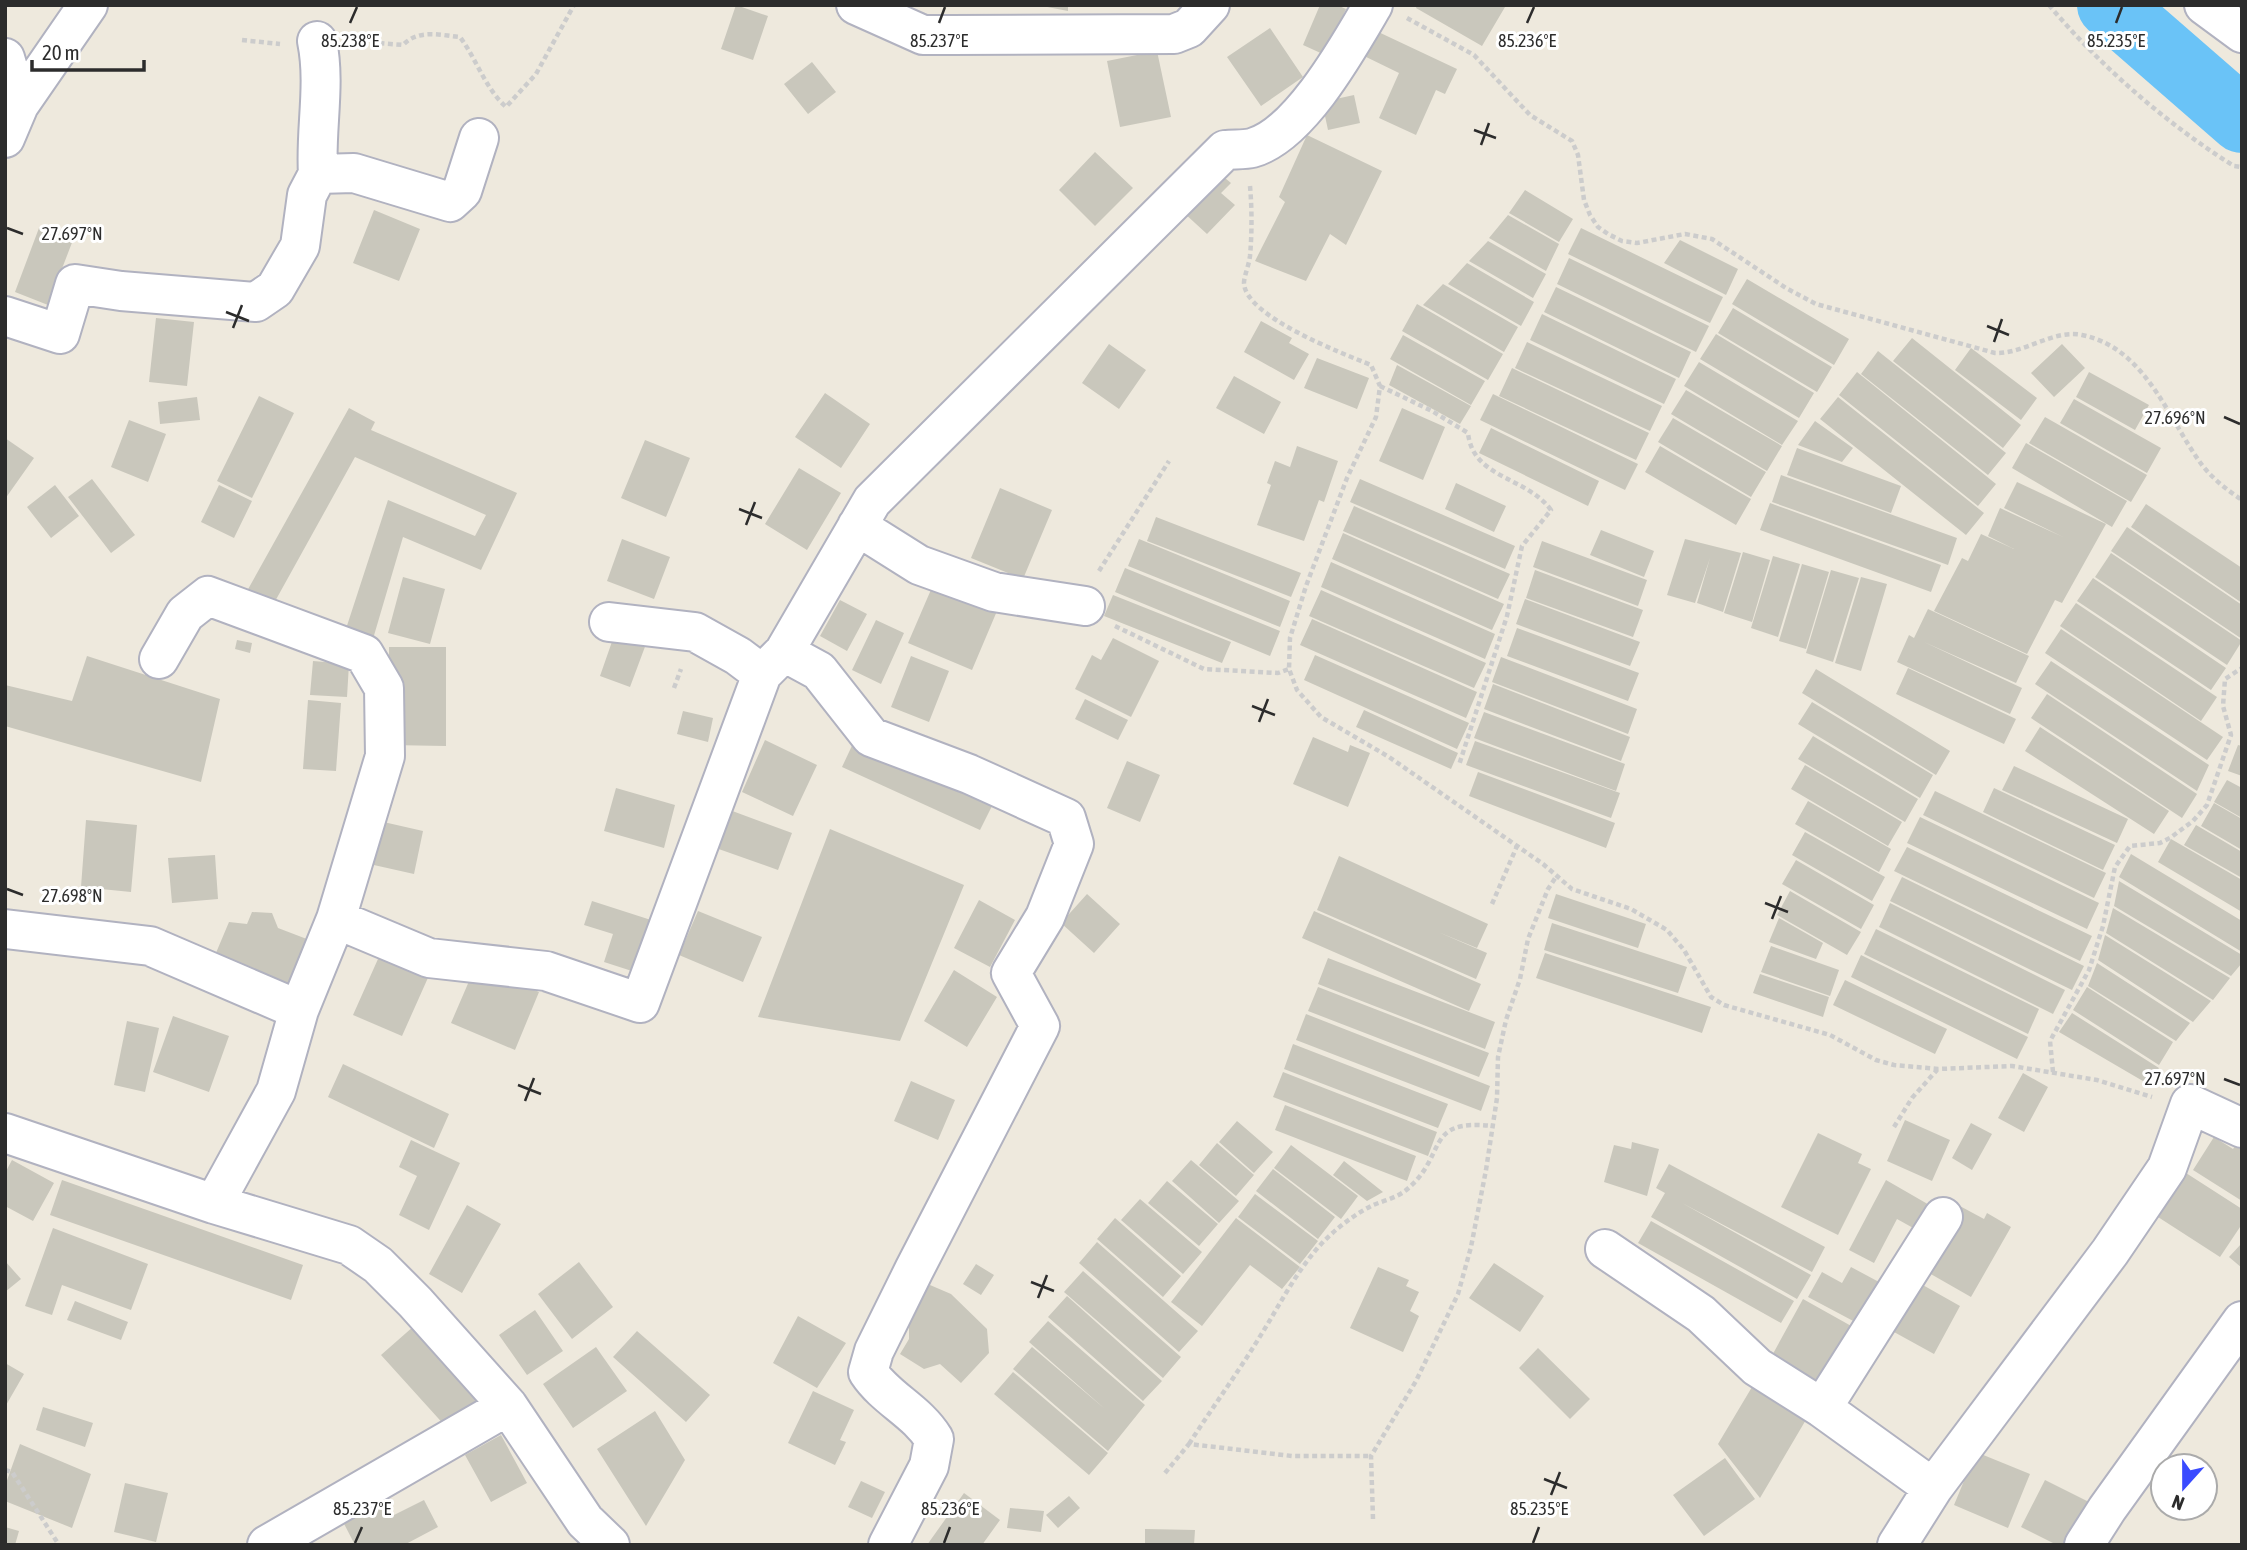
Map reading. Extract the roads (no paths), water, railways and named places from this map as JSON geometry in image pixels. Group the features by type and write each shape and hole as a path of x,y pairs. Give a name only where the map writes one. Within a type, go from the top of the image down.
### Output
{"street":[{"path":"12,122 88,5"},
{"path":"856,5 923,35 951,35 1174,34 1189,28 1210,5"},
{"path":"2204,5 2242,33"},
{"path":"336,919 429,958 546,971 640,1003 773,663 872,501 1225,150 1252,148 1275,136 1303,110 1384,8"},
{"path":"5,316 60,334 75,284 121,291 256,302 275,289 300,246 307,195 318,174 322,66 317,41"},
{"path":"5,58 12,122"},
{"path":"318,174 354,173 450,202 463,191 479,138"},
{"path":"857,526 919,565 982,588 1085,607"},
{"path":"159,659 185,614 208,596 364,654 384,688 385,756 336,919 299,1010 276,1091 214,1204"},
{"path":"609,622 695,632 738,656 818,671 871,737 969,774 1066,818 1074,844 1045,917 1010,973 1040,1026 914,1270 874,1351 868,1372 878,1388 923,1422 934,1439 929,1466 888,1545"},
{"path":"5,929 150,946 299,1010"},
{"path":"1897,1545 1933,1488 2110,1252 2167,1168 2190,1104 2242,1128"},
{"path":"5,1133 214,1204 349,1245 377,1265 415,1302 508,1406 585,1521 610,1545"},
{"path":"1822,1408 1943,1217"},
{"path":"1605,1249 1701,1314 1757,1367 1822,1408 1933,1488"},
{"path":"2084,1545 2242,1321"},
{"path":"267,1545 508,1406"}],"waterway":[{"path":"2110,5 2242,120"}]}
